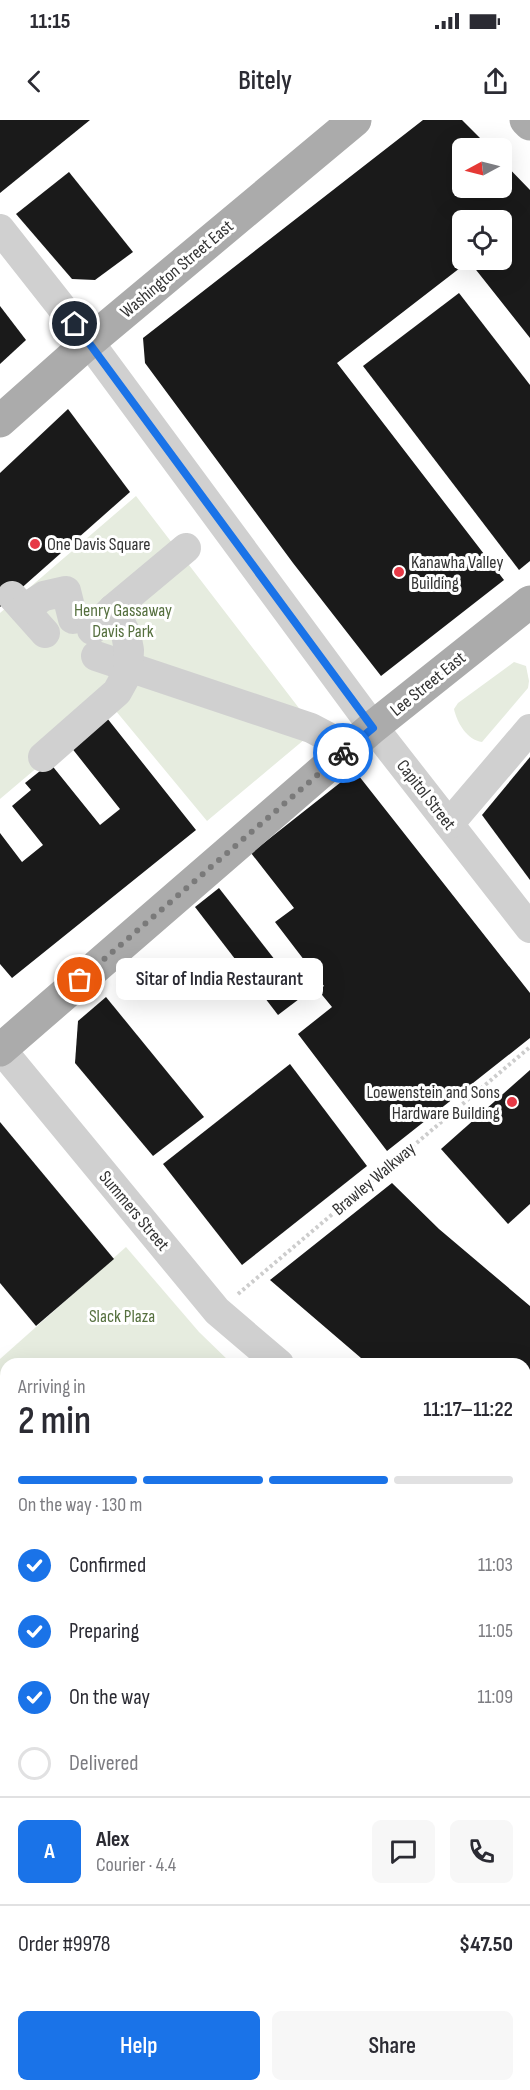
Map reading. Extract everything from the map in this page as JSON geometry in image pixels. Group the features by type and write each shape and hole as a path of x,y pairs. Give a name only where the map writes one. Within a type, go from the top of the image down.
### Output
{"main road":[{"path":"526,120 530,124"},
{"name":"Washington Street East","path":"0,421 89,342 347,123"},
{"name":"Lee Street East","path":"0,1049 361,738 530,602"}],"street":[{"name":"Capitol Street","path":"0,229 89,342 361,738 449,824 530,928"},
{"path":"87,635 113,609 186,548"},
{"path":"45,633 18,603 66,591 87,635 128,667 311,728 361,738"},
{"path":"43,757 117,692 128,672 129,650 126,634 113,609"},
{"path":"449,824 530,729"},
{"name":"Summers Street","path":"0,1049 217,1311 272,1358"}],"path":[{"name":"Brawley Walkway","path":"217,1311 530,1047"}],"green space":[{"name":"Henry Gassaway Davis Park","path":"136,496 305,716 305,739 207,821 111,705 0,799 0,613"},
{"path":"514,662 526,666 528,688 482,742 477,741 463,730 454,709 458,703"},
{"name":"Slack Plaza","path":"126,1247 199,1332 226,1358 1,1358"}],"building":[{"path":"0,120 90,120 0,193"},
{"path":"423,120 462,120 480,138 452,138 452,198 512,198 512,171 530,190 530,338 476,270 512,270 512,210 452,210 452,270 457,270 337,363 504,580 381,676 293,563 145,363 143,338"},
{"path":"69,172 133,252 95,280 72,279 16,214"},
{"path":"459,293 530,385 530,561 519,570 363,366"},
{"path":"0,306 26,340 0,364"},
{"name":"One Davis Square","path":"68,409 130,492 0,607 0,473"},
{"path":"103,713 196,830 12,978 0,964 0,833 22,862 43,845 12,806 31,790 25,783 50,763 100,825 120,809 67,742"},
{"path":"530,757 530,880 482,815"},
{"path":"355,771 530,993 530,1038 387,1151 298,1034 332,1007 318,990 324,986 275,922 294,908 251,853"},
{"path":"219,888 303,996 278,1015 195,907"},
{"path":"106,997 204,1117 153,1156 75,1063 78,1021"},
{"path":"290,1064 367,1166 242,1265 163,1164"},
{"name":"Loewenstein and Sons Hardware Building","path":"530,1070 530,1204 508,1224 441,1149"},
{"path":"0,1122 114,1259 36,1326 0,1283"},
{"path":"392,1183 439,1229 530,1306 530,1358 361,1358 270,1280"}],"way so far":[{"path":"80,980 343,753"}],"place":[{"name":"One Davis Square","path":"35,544"},
{"name":"Kanawha Valley Building","path":"399,572"},
{"name":"Sitar of India Restaurant","path":"80,980"},
{"name":"Loewenstein and Sons Hardware Building","path":"512,1102"}],"route":[{"path":"75,324 373,728 343,753"}]}
